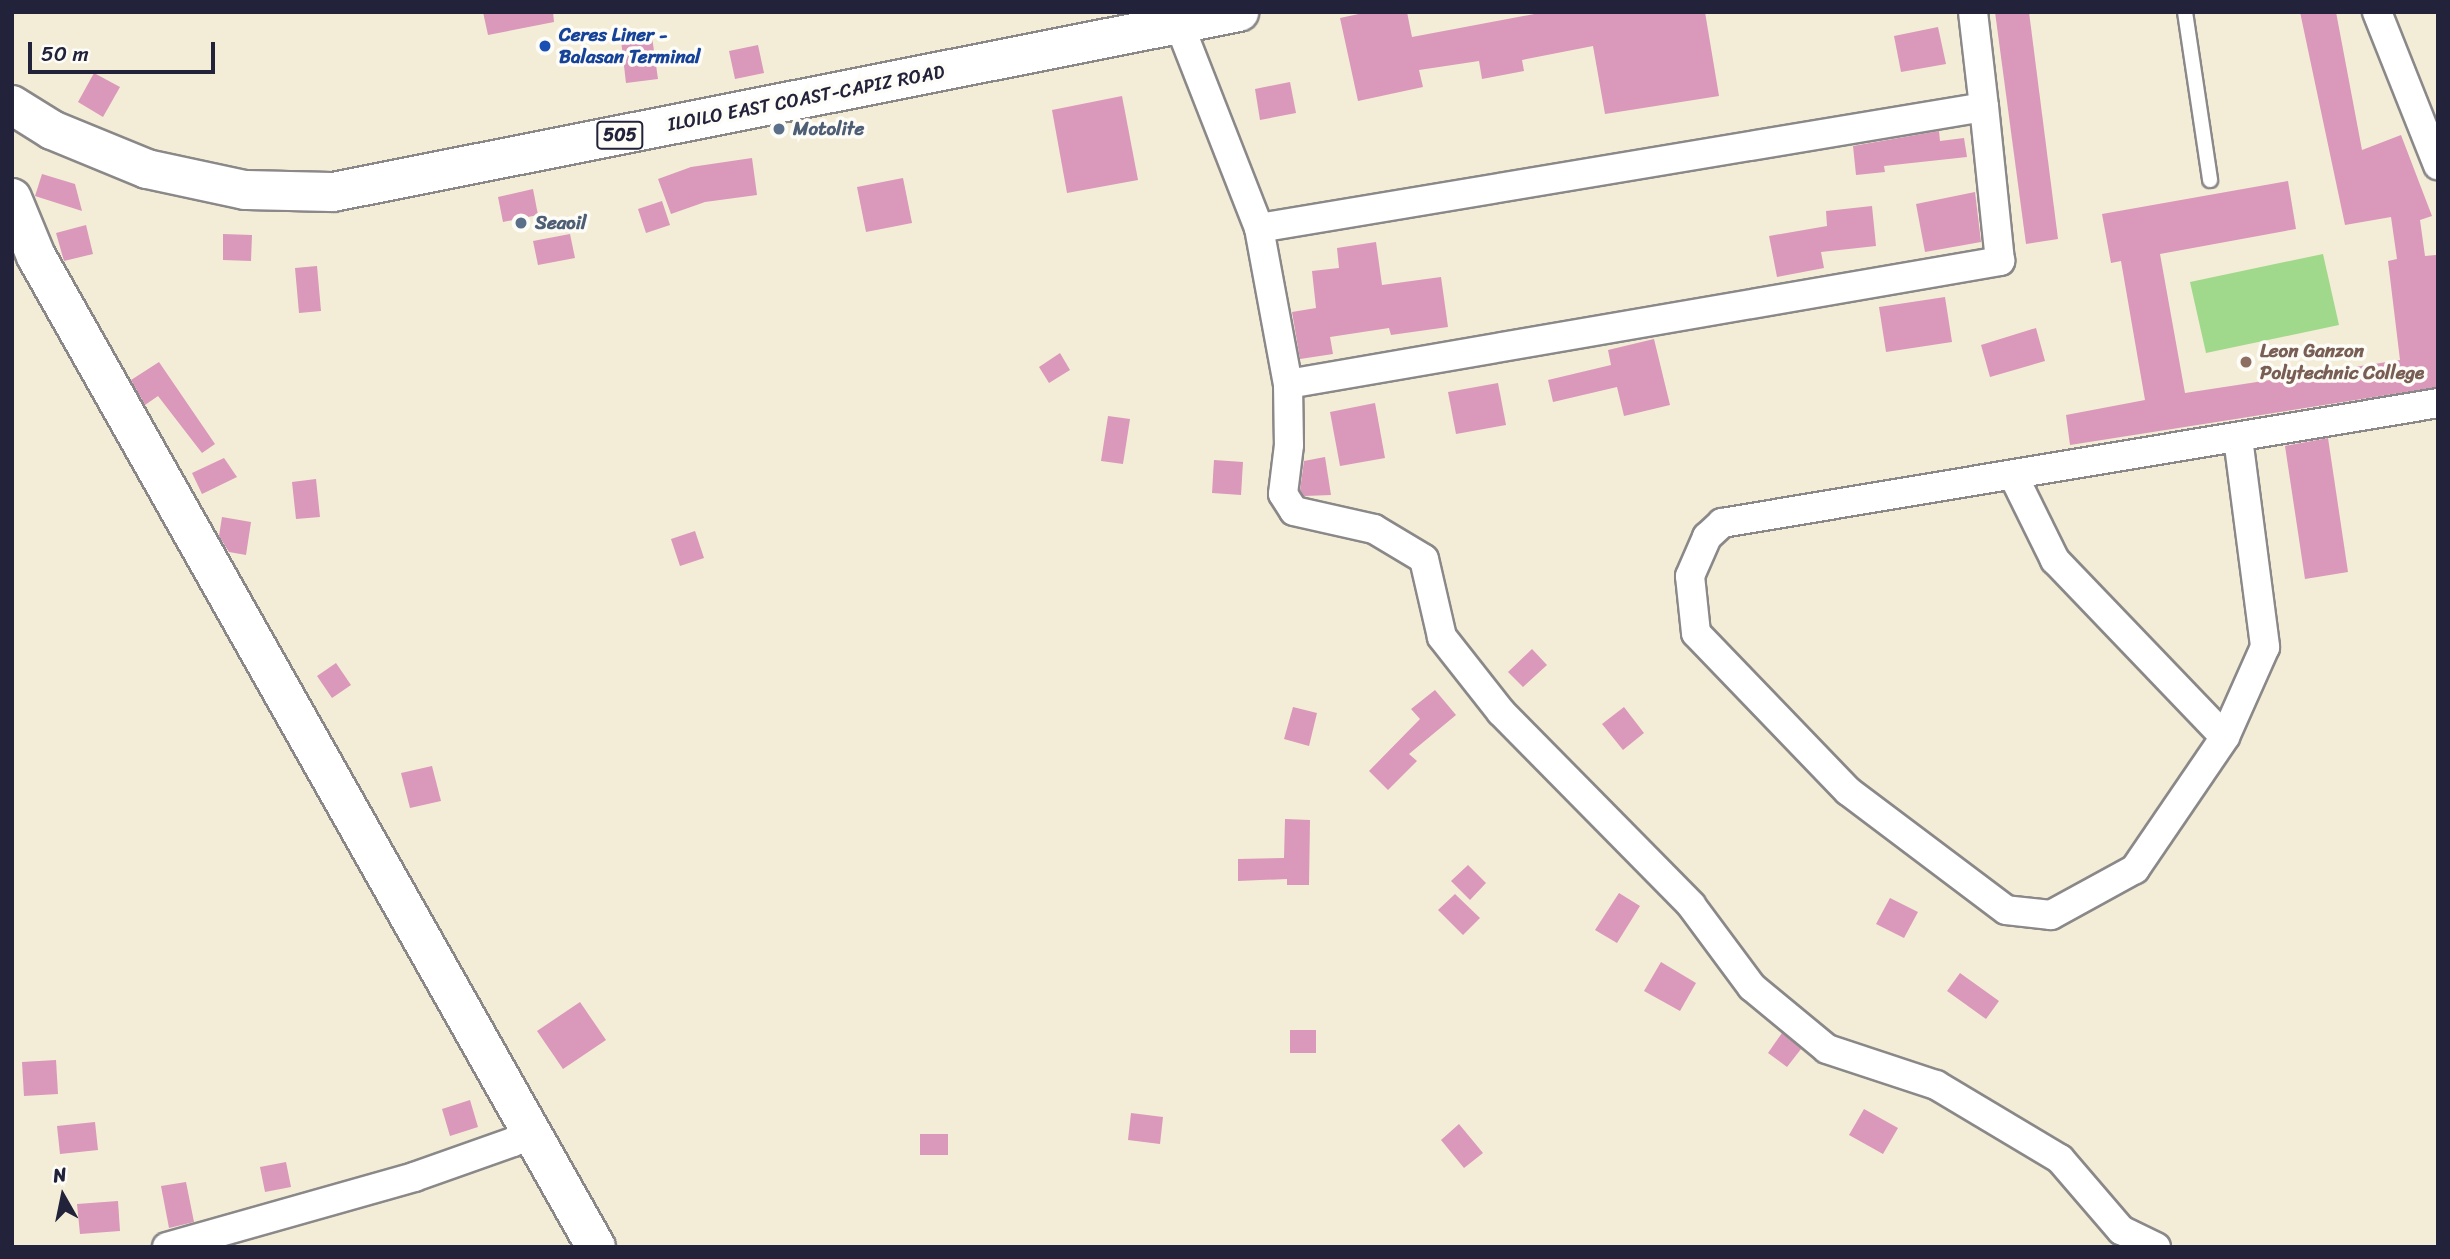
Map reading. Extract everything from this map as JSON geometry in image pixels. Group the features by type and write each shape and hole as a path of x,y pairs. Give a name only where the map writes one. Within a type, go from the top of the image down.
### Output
{"main road":[{"name":"ILOILO EAST COAST-CAPIZ ROAD","path":"12,105 52,130 147,169 245,190 333,192 1239,12"},
{"path":"12,198 36,256 596,1247"}],"street":[{"path":"1289,384 2000,261 1973,12"},
{"path":"2377,12 2427,109 2438,165"},
{"path":"1179,24 1259,229 1289,384 1289,445 1283,494 1294,511 1374,529 1424,559 1442,637 1501,712 1691,905 1752,987 1827,1049 1936,1085 2060,1159 2121,1230 2156,1247"},
{"path":"1259,229 1984,107"},
{"path":"2238,438 2265,648 2225,737 2135,869 2051,915 2006,910 1848,791 1696,633 1690,576 1707,537 1722,523 2014,477 2438,403"},
{"path":"2014,477 2055,560 2225,737"},
{"path":"167,1247 414,1177 530,1131"}],"lane":[{"path":"2185,12 2210,180"}],"green space":[{"path":"2323,254 2339,325 2206,353 2190,282"}],"building":[{"path":"483,12 553,12 554,22 488,35"},
{"path":"1368,12 1407,12 1412,37 1545,12 1705,12 1719,96 1605,114 1593,46 1522,60 1524,71 1482,79 1479,61 1419,70 1423,87 1358,101 1340,18"},
{"path":"1995,12 2029,12 2058,239 2026,244"},
{"path":"2300,12 2336,12 2362,150 2401,135 2432,216 2420,220 2425,256 2436,255 2438,268 2438,387 2070,445 2066,415 2145,400 2121,261 2111,263 2102,214 2288,181 2296,229 2160,254 2185,393 2400,360 2388,261 2397,259 2391,217 2345,225"},
{"path":"1938,27 1946,64 1901,72 1894,36"},
{"path":"652,37 658,79 626,83 621,40"},
{"path":"758,45 764,73 735,79 729,51"},
{"path":"94,73 120,87 103,117 78,102"},
{"path":"1290,82 1296,113 1260,120 1255,89"},
{"path":"1122,96 1138,180 1067,193 1052,110"},
{"path":"1939,131 1940,141 1964,138 1967,157 1884,166 1885,172 1856,175 1853,146"},
{"path":"752,158 757,195 705,202 671,214 658,179 691,167"},
{"path":"42,174 75,184 82,211 35,196"},
{"path":"903,178 912,223 866,232 857,187"},
{"path":"533,189 538,215 503,222 498,197"},
{"path":"1975,192 1981,242 1925,252 1916,204"},
{"path":"662,201 670,225 646,233 638,209"},
{"path":"1872,206 1876,246 1821,252 1824,268 1777,277 1769,236 1827,226 1826,211"},
{"path":"86,225 93,254 64,261 56,233"},
{"path":"223,234 252,235 251,261 223,260"},
{"path":"570,234 575,258 538,265 533,241"},
{"path":"1376,242 1382,285 1441,277 1448,327 1391,335 1389,328 1330,337 1333,354 1300,359 1292,312 1316,308 1312,271 1339,268 1337,248"},
{"path":"317,266 321,311 299,313 295,268"},
{"path":"1945,297 1952,342 1886,352 1879,307"},
{"path":"2036,328 2045,361 1990,377 1981,345"},
{"path":"1654,339 1670,405 1624,416 1617,387 1553,402 1548,380 1611,365 1608,350"},
{"path":"1060,353 1070,370 1049,383 1039,367"},
{"path":"159,362 215,444 202,453 158,396 145,405 131,380"},
{"path":"1498,383 1506,425 1456,434 1448,392"},
{"path":"1375,403 1385,458 1340,466 1330,412"},
{"path":"1108,416 1130,419 1123,464 1101,461"},
{"path":"2328,438 2348,572 2305,579 2285,446"},
{"path":"1325,457 1331,495 1304,496 1300,490 1304,461"},
{"path":"224,458 237,477 202,494 192,473"},
{"path":"1214,460 1243,462 1241,495 1212,493"},
{"path":"316,479 320,517 296,519 292,482"},
{"path":"222,517 251,522 246,555 229,552 219,536"},
{"path":"695,531 704,558 680,566 671,539"},
{"path":"1532,649 1547,665 1523,687 1508,672"},
{"path":"336,663 351,685 332,698 317,676"},
{"path":"1435,690 1456,715 1409,754 1417,761 1388,790 1369,771 1420,719 1411,709"},
{"path":"1293,707 1317,713 1309,746 1284,739"},
{"path":"1624,707 1644,733 1623,750 1602,724"},
{"path":"432,766 441,801 410,808 401,773"},
{"path":"1285,819 1310,820 1309,885 1287,885 1287,879 1238,881 1238,859 1284,858"},
{"path":"1468,865 1486,883 1470,900 1451,881"},
{"path":"1619,893 1640,906 1617,943 1595,930"},
{"path":"1455,894 1480,918 1463,935 1438,910"},
{"path":"1890,898 1918,912 1904,938 1876,924"},
{"path":"1661,962 1696,983 1680,1011 1644,991"},
{"path":"1960,973 1999,1001 1986,1019 1947,991"},
{"path":"580,1002 606,1040 563,1069 537,1031"},
{"path":"1290,1030 1316,1030 1316,1053 1290,1053"},
{"path":"1782,1033 1801,1049 1787,1067 1768,1053"},
{"path":"56,1060 58,1094 24,1096 22,1062"},
{"path":"470,1100 478,1127 450,1136 442,1109"},
{"path":"1864,1109 1898,1128 1883,1154 1849,1135"},
{"path":"1131,1113 1163,1117 1160,1144 1128,1140"},
{"path":"95,1122 98,1150 60,1154 57,1126"},
{"path":"1459,1124 1483,1153 1464,1168 1441,1140"},
{"path":"920,1134 948,1134 948,1155 920,1155"},
{"path":"286,1162 291,1187 265,1192 260,1167"},
{"path":"186,1182 194,1222 169,1228 161,1186"},
{"path":"118,1201 120,1231 80,1234 77,1204"}],"place":[{"name":"Ceres Liner - Balasan Terminal","path":"545,46"},
{"name":"Motolite","path":"779,129"},
{"name":"Seaoil","path":"521,223"},
{"name":"Leon Ganzon Polytechnic College","path":"2246,362"}]}
